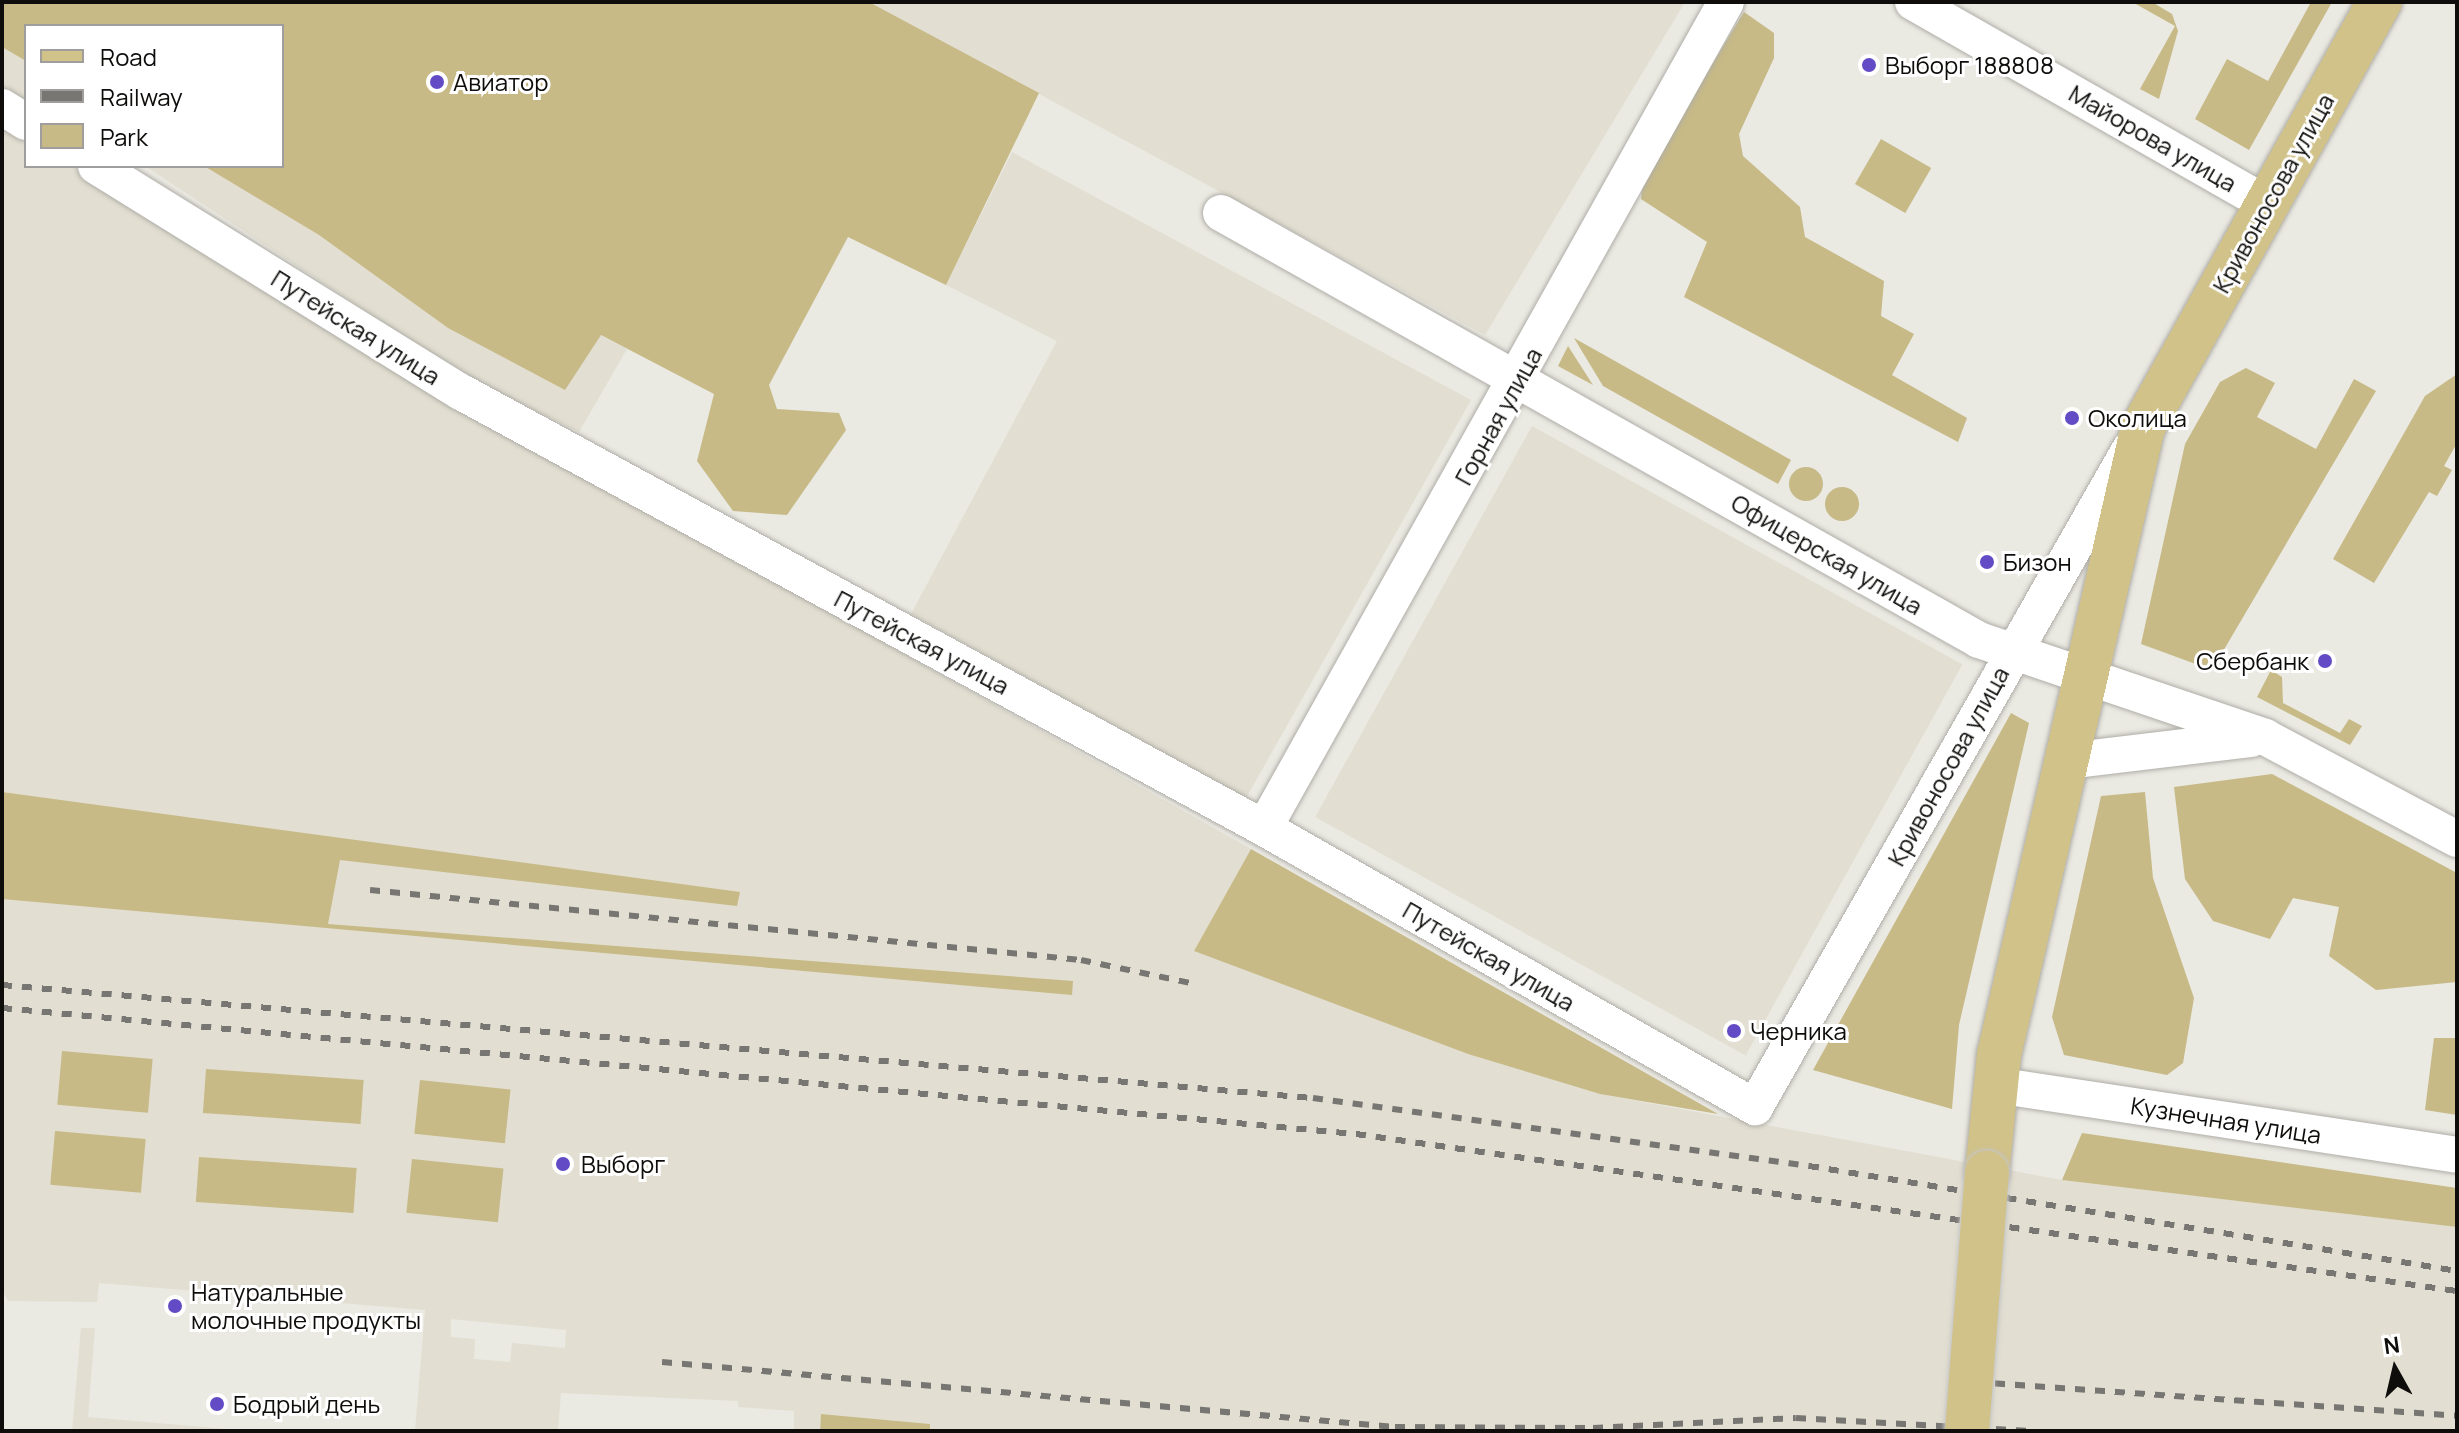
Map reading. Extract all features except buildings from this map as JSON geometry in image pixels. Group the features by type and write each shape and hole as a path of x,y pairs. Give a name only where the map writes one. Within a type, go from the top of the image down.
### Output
{"main road":[{"name":"Кривоносова улица","path":"1967,1431 1995,1085 2143,427 2380,2"}],"street":[{"name":"Горная улица","path":"1264,828 1519,380 1726,2"},
{"name":"Майорова улица","path":"1913,2 2267,204"},
{"path":"2,107 24,121"},
{"name":"Путейская улица","path":"99,168 461,392 1264,828 1755,1107"},
{"name":"Офицерская улица","path":"1221,213 2012,653 2265,737 2457,839"},
{"name":"Кривоносова улица","path":"1755,1107 2143,427"},
{"path":"2067,761 2265,737"},
{"name":"Кузнечная улица","path":"1995,1085 2457,1155"}],"shaded area":[{"path":"869,2 1685,2 1485,335"},
{"path":"2,47 24,60 24,103 2,92"},
{"path":"2,116 24,129 24,168 93,168 453,400 1251,849 1194,951 1468,1054 1600,1094 2062,1180 2457,1227 2457,1431 930,1431 930,1424 821,1414 820,1431 794,1431 794,1411 738,1407 738,1401 561,1393 558,1431 415,1431 425,1310 99,1283 97,1302 8,1301 2,1290","holes":["451,1319 566,1330 565,1348 512,1343 510,1362 474,1359 475,1339 451,1337"]},
{"path":"1012,152 1471,400 1246,798 911,614 1057,341 946,285"},
{"path":"148,168 207,168 319,235 448,328 565,389 600,335 627,349 579,432 466,377"},
{"path":"1532,426 1962,665 1746,1055 1315,817"},
{"path":"81,1328 95,1328 88,1417 249,1431 72,1431"}],"green space":[{"path":"2,2 869,2 1039,93 946,285 848,237 769,385 777,409 839,413 846,430 787,515 733,511 697,461 714,394 601,335 565,390 448,328 319,235 207,168 284,168 284,24 24,24 24,60 2,47"},
{"path":"2152,2 2172,14 2178,31 2159,99 2140,89 2175,26 2134,3"},
{"path":"2311,2 2332,2 2249,150 2195,119 2227,59 2268,81"},
{"path":"1744,12 1774,33 1774,58 1739,134 1743,156 1800,207 1805,237 1884,281 1881,316 1914,334 1892,375 1967,418 1958,442 1684,297 1707,242 1641,199 1643,178"},
{"path":"1881,139 1931,168 1905,213 1855,184"},
{"path":"1574,338 1791,460 1778,484 1603,386"},
{"path":"1568,346 1593,385 1558,366"},
{"path":"2246,368 2275,383 2257,417 2316,449 2354,379 2376,391 2212,670 2141,644 2185,444 2220,382"},
{"path":"2457,374 2457,443 2444,466 2452,470 2437,496 2429,492 2374,583 2333,559 2425,396"},
{"path":"1806,467 1818,472 1823,484 1818,496 1806,501 1794,496 1789,484 1794,472"},
{"path":"1842,487 1854,492 1859,504 1854,516 1842,521 1830,516 1825,504 1830,492"},
{"path":"2271,670 2282,677 2283,703 2340,733 2349,719 2362,726 2350,745 2257,697"},
{"path":"2011,713 2029,723 1959,1025 1952,1109 1813,1070"},
{"path":"2272,774 2457,873 2457,982 2376,990 2329,956 2339,907 2293,898 2270,939 2213,921 2185,879 2174,787"},
{"path":"2,792 740,892 737,906 340,860 328,924 1073,981 1072,995 2,899"},
{"path":"2145,792 2153,878 2194,998 2183,1063 2167,1075 2064,1055 2052,1017 2101,796"},
{"path":"1251,849 1718,1114 1600,1094 1468,1054 1194,951"},
{"path":"2434,1038 2457,1038 2457,1115 2425,1110"},
{"path":"62,1051 153,1059 148,1113 57,1105"},
{"path":"206,1069 364,1080 361,1124 203,1113"},
{"path":"420,1080 511,1090 505,1143 414,1134"},
{"path":"55,1131 146,1139 141,1193 50,1185"},
{"path":"2082,1133 2457,1188 2457,1227 2062,1180"},
{"path":"199,1157 357,1168 353,1213 196,1202"},
{"path":"412,1159 503,1169 498,1222 406,1213"},
{"path":"821,1414 930,1424 930,1431 820,1431"}],"railway":[{"path":"370,890 1081,960 1195,984"},
{"path":"2,985 1313,1098 1809,1166 2457,1271"},
{"path":"2,1008 1356,1134 2457,1291"},
{"path":"662,1362 1395,1427 1593,1428 1796,1418 2031,1431"},
{"path":"1975,1382 2457,1416"}],"place":[{"name":"Выборг 188808","path":"1869,65"},
{"name":"Авиатор","path":"437,82"},
{"name":"Околица","path":"2072,418"},
{"name":"Бизон","path":"1987,562"},
{"name":"Сбербанк","path":"2325,661"},
{"name":"Черника","path":"1734,1031"},
{"name":"Выборг","path":"563,1164"},
{"name":"Натуральные молочные продукты","path":"175,1306"},
{"name":"Бодрый день","path":"217,1404"}]}
